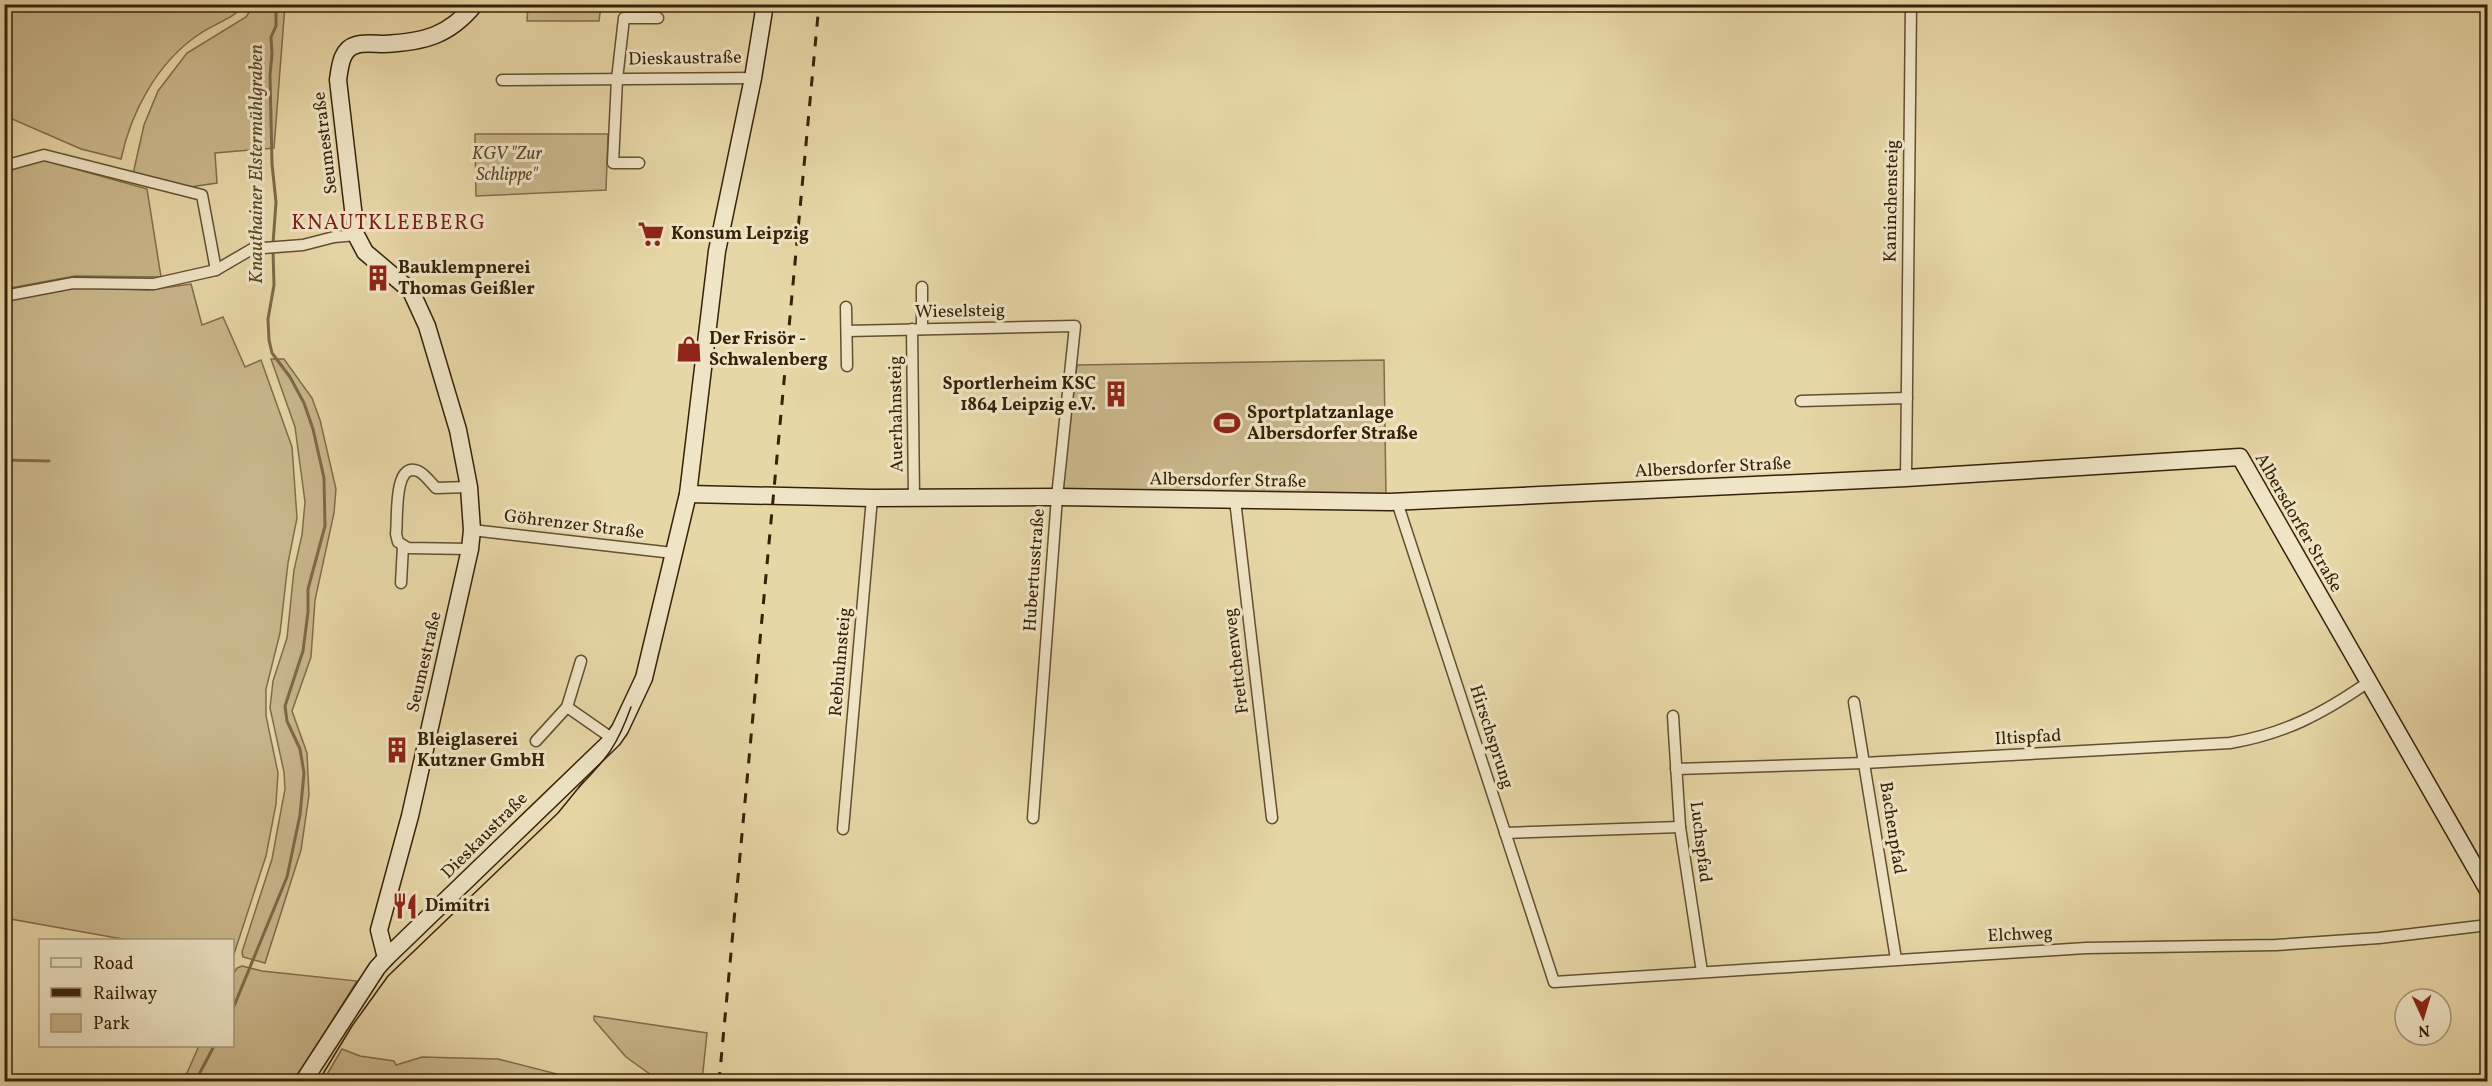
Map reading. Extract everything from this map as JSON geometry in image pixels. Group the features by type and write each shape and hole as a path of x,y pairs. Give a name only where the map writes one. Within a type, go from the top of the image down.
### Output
{"street":[{"name":"Seumestraße","path":"386,958 379,930 410,816 470,549 472,530 469,487 458,429 427,326 411,291 365,252 357,235 339,92 340,63 346,51 356,45 414,42 428,39 447,30 476,4"},
{"name":"Dieskaustraße","path":"303,1082 377,968 613,739 644,678 688,494 717,251 753,78 765,4"},
{"name":"Kaninchensteig","path":"1906,478 1911,4"},
{"name":"Dieskaustraße","path":"639,163 613,162 617,79 624,18 658,18"},
{"name":"Dieskaustraße","path":"502,80 753,78"},
{"path":"4,166 44,155 202,195 216,270"},
{"path":"4,296 73,283 154,284 216,270 252,249 282,247 357,235"},
{"name":"Auerhahnsteig","path":"914,497 917,329 922,287"},
{"path":"846,307 847,366"},
{"name":"Wieselsteig","path":"847,331 1075,326"},
{"name":"Hubertusstraße","path":"1032,818 1057,497 1075,326"},
{"path":"1801,401 1907,398"},
{"name":"Albersdorfer Straße","path":"688,494 872,498 1057,497 1397,502 1906,478 2240,457 2487,890"},
{"path":"469,487 436,488 420,472 410,470 404,473 400,482 396,534 398,542 403,546 470,549"},
{"name":"Rebhuhnsteig","path":"843,829 872,498"},
{"name":"Frettchenweg","path":"1235,500 1272,818"},
{"name":"Hirschsprung","path":"1397,502 1554,982"},
{"name":"Göhrenzer Straße","path":"472,530 673,553"},
{"path":"401,583 403,546"},
{"path":"536,741 567,707 581,661"},
{"name":"Iltispfad","path":"1676,769 1864,764 2205,744 2253,739 2292,727 2333,706 2367,683"},
{"name":"Bachenpfad","path":"1854,702 1896,959"},
{"path":"567,707 613,739"},
{"name":"Luchspfad","path":"1673,716 1680,827 1702,972"},
{"path":"1505,833 1680,827"},
{"name":"Elchweg","path":"1554,982 2086,948 2276,945 2379,938 2487,925"}],"green space":[{"path":"5,4 245,5 235,14 183,46 158,74 131,124 121,159 81,149 10,118 5,133"},
{"path":"254,5 285,5 274,148 215,153 217,183 183,188 133,174 144,125 158,91 187,53 246,17"},
{"path":"528,5 601,5 599,21 527,21"},
{"name":"KGV \"Zur Schlippe\"","path":"475,134 608,134 606,190 476,196"},
{"path":"44,160 147,189 161,277 75,276 5,289 5,171"},
{"path":"191,284 202,325 223,317 245,367 261,360 292,447 297,518 288,563 280,633 266,689 266,716 278,773 276,804 266,856 234,954 234,939 122,939 5,918 4,301 76,287 149,290"},
{"path":"271,359 284,359 312,398 320,420 336,489 334,513 315,600 311,657 292,711 307,753 309,795 301,850 265,963 243,957 242,952 272,859 285,789 284,772 270,708 273,681 287,638 294,570 302,535 305,502 295,427"},
{"name":"Sportplatzanlage Albersdorfer Straße","path":"1384,360 1386,497 1062,491 1077,365"},
{"path":"242,966 262,971 357,981 294,1081 183,1082 199,1047 234,1047 234,972"},
{"path":"594,1016 707,1033 702,1081 652,1081 651,1075 626,1057 594,1020"},
{"path":"342,1049 360,1056 394,1061 396,1065 422,1057 498,1059 561,1075 562,1081 323,1081"}],"waterway":[{"name":"Knauthainer Elstermühlgraben","path":"273,244 276,202 272,164 270,75 271,37 276,26 276,4"},
{"name":"Knauthainer Elstermühlgraben","path":"234,1006 287,877 300,815 304,773 300,749 287,721 285,706 303,651 308,612 308,589 325,526 324,478 313,429 304,403 290,377 272,353 269,340 268,319 274,285 273,250"},
{"path":"4,460 49,461"},
{"name":"Knauthainer Elstermühlgraben","path":"195,1082 213,1047"}],"tram line":[{"path":"579,787 611,750 631,707"},
{"path":"318,1082 352,1026 388,976 558,813 584,781"}],"railway":[{"path":"719,1082 819,4"}],"place":[{"name":"Konsum Leipzig","path":"651,234"},
{"name":"Bauklempnerei Thomas Geißler","path":"378,278"},
{"name":"Der Frisör - Schwalenberg","path":"689,349"},
{"name":"Sportlerheim KSC 1864 Leipzig e.V.","path":"1116,394"},
{"name":"Sportplatzanlage Albersdorfer Straße","path":"1227,423"},
{"name":"Bleiglaserei Kutzner GmbH","path":"397,750"},
{"name":"Dimitri","path":"405,906"}],"district":[{"name":"KNAUTKLEEBERG","path":"389,223"}]}
